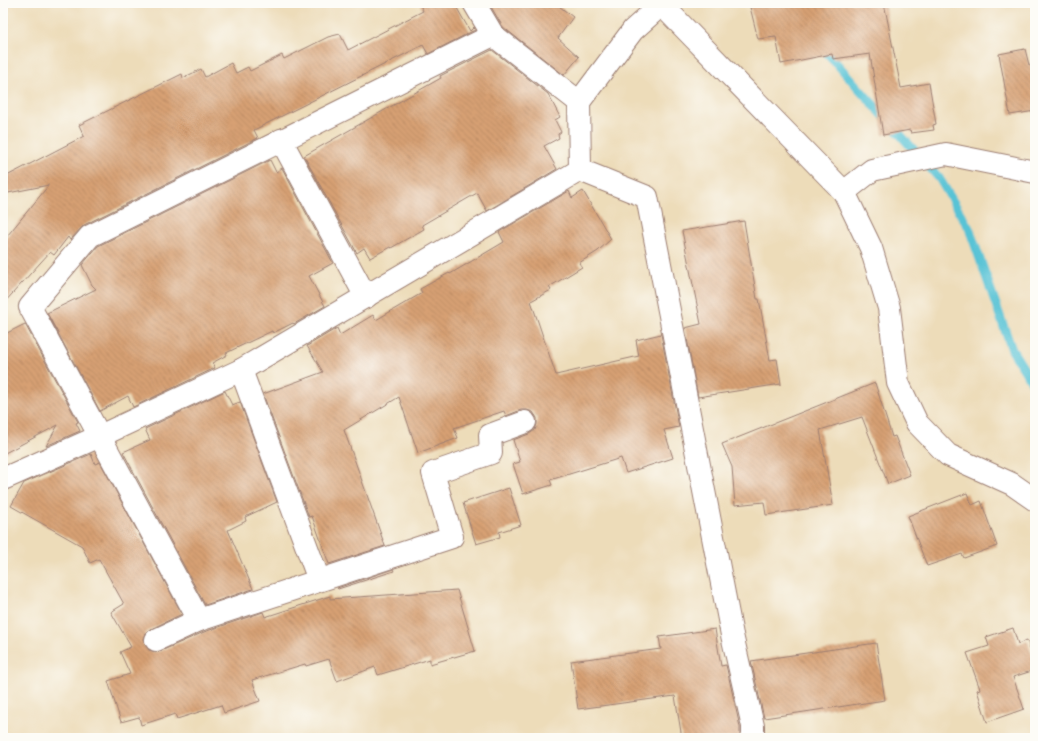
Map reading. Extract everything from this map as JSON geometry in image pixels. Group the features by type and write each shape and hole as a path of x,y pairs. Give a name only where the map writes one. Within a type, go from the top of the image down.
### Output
{"street":[{"path":"474,3 493,35 579,102"},
{"path":"580,170 579,102 633,30 662,4 844,192 871,248 889,308 898,383 917,423 948,455 1012,484 1035,500"},
{"path":"199,620 30,307 90,236 493,35"},
{"path":"281,140 366,297"},
{"path":"844,192 872,170 946,154 1035,172"},
{"path":"3,479 100,436 241,370 580,170"},
{"path":"580,170 647,197 732,635 753,726 753,738"},
{"path":"241,370 319,580"},
{"path":"156,640 199,620 452,537 434,473 492,453 490,435 525,422"}],"building":[{"path":"419,3 454,3 470,31 474,27 475,30 428,54 423,45 254,130 258,138 84,225 70,240 68,237 54,255 50,252 3,304 3,241 49,185 3,194 3,178 84,136 79,125 182,74 183,78 201,69 205,77 231,63 236,73 248,67 250,71 282,55 284,59 328,37 340,34 348,50 423,11"},
{"path":"495,3 555,3 573,17 558,38 579,57 564,75 503,27 491,7"},
{"path":"749,3 884,3 901,88 929,83 936,124 933,125 934,130 911,133 910,130 883,135 870,54 833,59 832,54 781,64 776,37 758,39"},
{"path":"1025,49 1029,65 1035,63 1035,111 1010,115 999,54"},
{"path":"492,50 548,94 560,117 555,120 561,132 558,134 559,138 544,146 557,169 487,211 477,193 422,225 424,229 391,248 390,247 370,258 364,248 357,253 304,156 441,78 440,76"},
{"path":"270,160 276,172 282,168 333,263 309,276 325,306 294,324 293,323 273,333 272,331 226,353 227,355 212,363 215,368 133,407 128,396 100,411 47,313 96,289 92,285 82,265 98,246"},
{"path":"569,191 572,198 583,191 611,239 598,251 579,263 582,267 549,287 551,290 531,301 556,375 639,356 636,340 661,334 679,427 664,430 673,458 626,473 621,458 550,480 552,485 523,494 513,464 520,462 513,440 535,430 537,418 533,412 521,410 506,416 504,411 454,428 458,438 418,453 399,397 344,430 385,546 329,564 312,516 309,517 263,394 323,372 307,346 337,328 340,335 373,315 376,320 422,293 420,289 449,273 450,274 504,242 499,232"},
{"path":"744,221 757,299 759,299 770,360 777,359 781,384 698,397 685,328 701,324 682,231"},
{"path":"25,324 78,422 76,423 80,431 46,446 58,425 3,454 3,335"},
{"path":"875,383 892,437 895,436 910,475 888,484 862,417 820,430 833,505 766,515 764,502 735,505 732,467 722,444"},
{"path":"225,391 232,405 240,402 277,502 245,517 246,521 228,530 253,589 205,605 123,452 150,440 145,429"},
{"path":"91,454 95,464 100,462 182,614 151,629 146,633 144,639 145,645 149,650 155,652 161,651 204,632 263,612 265,617 330,596 330,599 457,590 475,651 430,664 430,659 378,675 375,667 337,681 329,659 306,666 305,664 252,680 260,701 224,713 221,705 177,719 175,714 141,725 139,717 121,722 108,681 130,674 120,652 131,647 111,612 124,604 99,559 90,563 82,546 11,506 24,483"},
{"path":"509,488 521,525 499,532 500,537 476,544 463,503"},
{"path":"967,493 972,505 981,501 997,546 964,558 962,554 927,566 908,516"},
{"path":"393,569 394,571 338,589 337,588"},
{"path":"1013,628 1018,644 1027,640 1035,663 1035,670 1013,677 1024,709 987,722 977,690 980,689 967,653 989,646 986,637"},
{"path":"715,629 721,666 726,665 740,727 740,738 682,738 675,696 578,709 571,661 661,649 659,637"},
{"path":"876,643 885,700 764,718 751,661"}],"waterway":[{"path":"821,46 939,178 969,228 1012,350 1035,387"}]}
